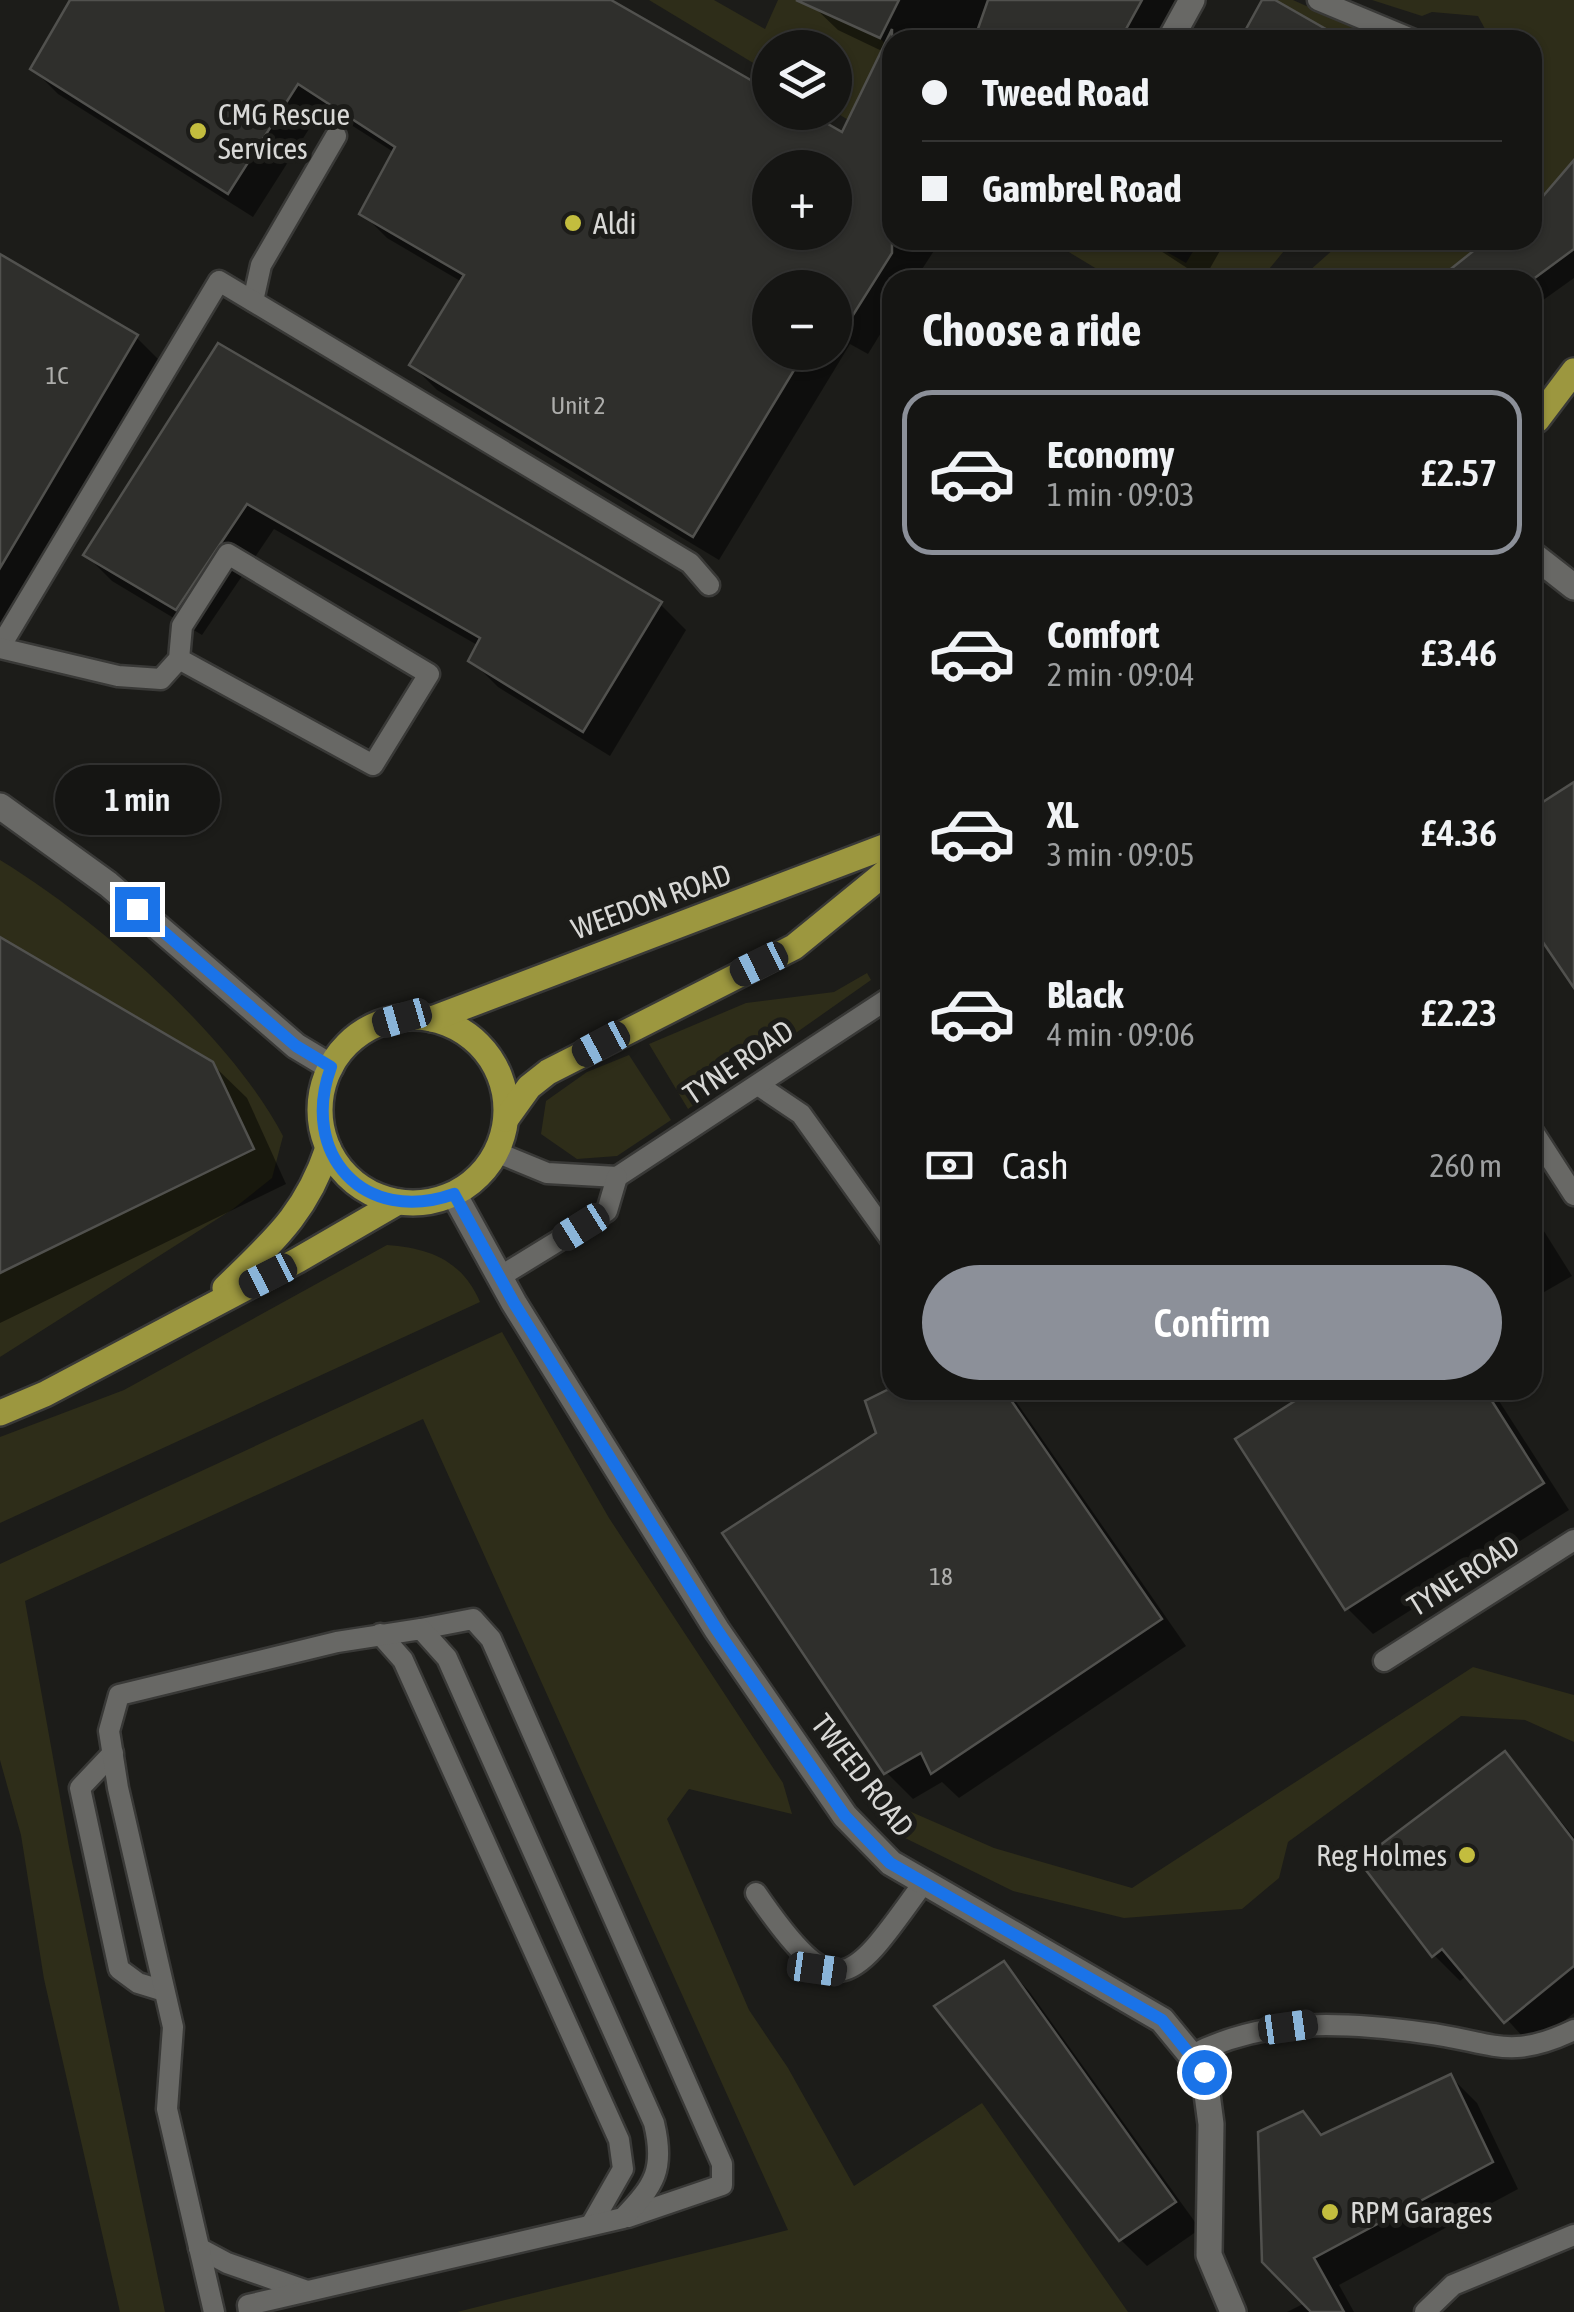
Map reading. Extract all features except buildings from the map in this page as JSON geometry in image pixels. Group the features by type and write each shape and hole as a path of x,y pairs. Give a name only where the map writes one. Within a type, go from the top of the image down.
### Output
{"main road":[{"path":"1542,413 1574,371"},
{"path":"1542,419 1574,403"},
{"name":"WEEDON ROAD","path":"432,1019 882,848"},
{"path":"506,1119 529,1088 548,1072 794,947 882,876"},
{"path":"402,1018 432,1019 458,1028 480,1045 496,1067 505,1092 506,1119 496,1152 485,1170 454,1194 417,1203 398,1202 369,1192 345,1174 328,1148 320,1121 321,1093 331,1067 349,1043 374,1026 402,1018"},
{"path":"208,1306 297,1214 314,1191 328,1148"},
{"path":"0,1413 45,1394 398,1202"}],"street":[{"path":"1176,30 1192,0"},
{"path":"1542,566 1574,587"},
{"path":"0,806 108,884 296,1046 331,1067"},
{"name":"TWEED ROAD","path":"454,1194 717,1630 845,1816 890,1863 1162,2020 1204,2072 1211,2124 1209,2255 1233,2312"}],"lane":[{"path":"1318,0 1390,30"},
{"path":"253,301 261,265 336,136"},
{"path":"180,659 373,764 428,674 228,554 182,626 180,659 160,679 118,676 0,647 219,281 690,563 708,584"},
{"name":"TYNE ROAD","path":"617,1177 882,1003"},
{"path":"758,1085 801,1114 882,1227"},
{"path":"1542,1145 1574,1195"},
{"path":"496,1152 546,1174 617,1177 608,1211 500,1276"},
{"name":"TYNE ROAD","path":"1384,1661 1574,1540"},
{"path":"214,2312 167,2109 174,2027 113,1752 110,1730 120,1695 380,1634 473,1619 491,1638 722,2164 722,2185 624,2218 248,2306 249,2312"},
{"path":"421,1629 448,1658 654,2123 661,2153 651,2189 624,2218"},
{"path":"380,1634 403,1660 619,2140 623,2169 591,2225"},
{"path":"113,1752 80,1788 85,1826 119,1970 138,1983 164,1992"},
{"path":"756,1893 794,1949 817,1969 841,1972 872,1954 924,1882"},
{"path":"1192,2056 1230,2036 1318,2023 1428,2033 1510,2050 1543,2045 1574,2030"},
{"path":"1425,2312 1452,2285 1574,2235"},
{"path":"199,2248 226,2263 309,2291"}],"shaded area":[{"path":"649,0 714,0 765,29 778,0 813,0 810,6 880,38 882,50 865,85 882,94 882,140 852,122 852,30 752,30 752,62"},
{"path":"1275,0 1293,0 1360,30 1306,30"},
{"path":"1372,0 1574,0 1574,160 1542,197 1542,30 1486,30 1478,16 1432,12 1422,16"},
{"path":"1066,250 1163,250 1186,263 1194,250 1285,250 1268,270 1098,270"},
{"path":"1333,250 1475,250 1450,270 1310,270"},
{"path":"0,860 78,914 196,1020 260,1098 283,1136 272,1178 233,1209 0,1357 0,1273 254,1149 213,1061 0,937"},
{"path":"867,973 871,980 688,1109 649,1044 746,1003 834,992"},
{"path":"629,1055 671,1120 617,1156 577,1159 541,1134 546,1101 587,1072"},
{"path":"387,1245 430,1253 454,1266 480,1302 0,1523 0,1437 124,1390"},
{"path":"502,1332 609,1518 783,1783 792,1814 689,1789 667,1819 749,2010 788,2068 854,2186 982,2103 1128,2312 457,2312 788,2230 423,1419 25,1601 69,1847 165,2312 120,2312 44,1979 21,1835 0,1760 0,1564"},
{"path":"1473,1667 1574,1695 1574,1742 1525,1720 1461,1716 1288,1842 1279,1878 1242,1909 1124,1918 1013,1891 905,1838 893,1804 994,1848 1132,1888"}],"place":[{"name":"CMG Rescue Services","path":"198,131"},
{"name":"Aldi","path":"573,223"},
{"name":"Reg Holmes","path":"1467,1855"},
{"name":"RPM Garages","path":"1330,2212"}],"route":[{"path":"137,909 296,1046 331,1067 321,1093 320,1121 328,1148 345,1174 369,1192 398,1202 417,1203 454,1194 514,1303 717,1630 845,1816 890,1863 1162,2020 1204,2072"}]}
